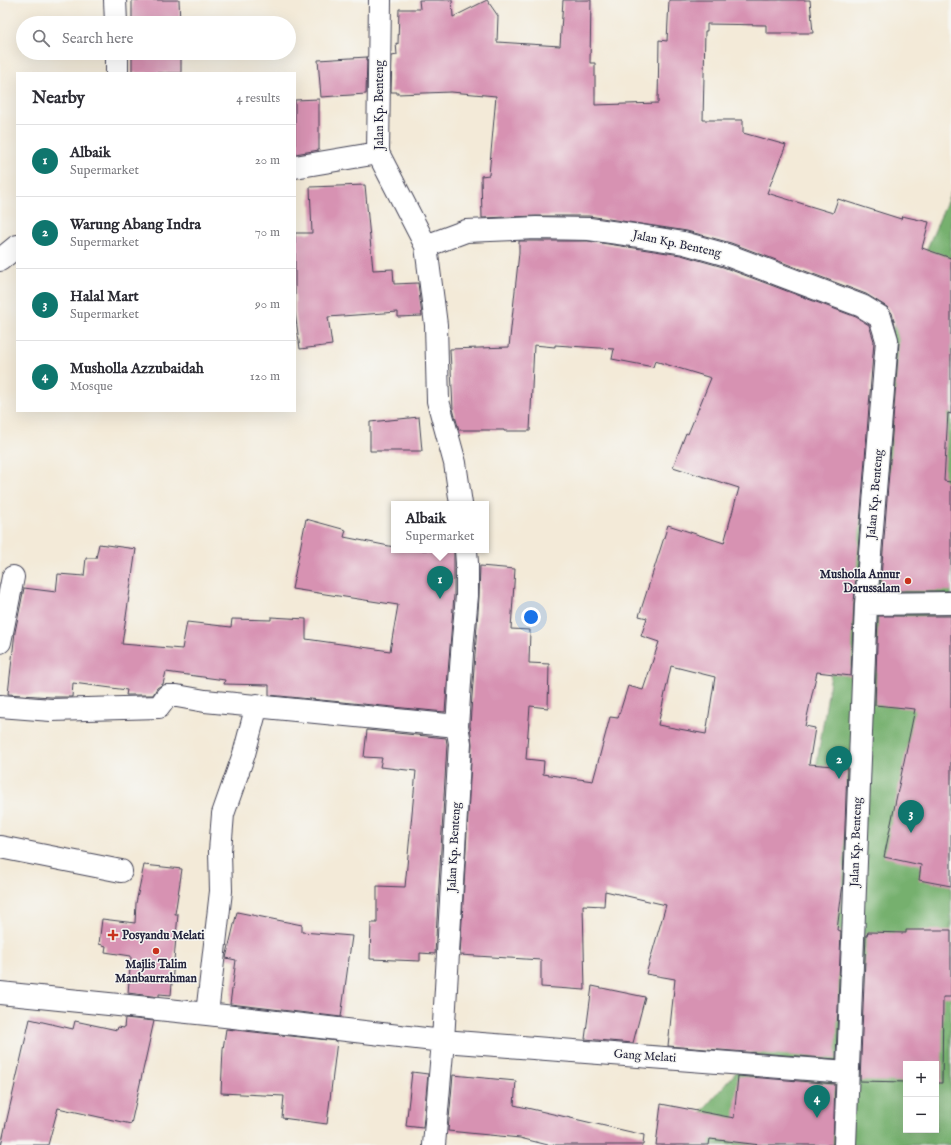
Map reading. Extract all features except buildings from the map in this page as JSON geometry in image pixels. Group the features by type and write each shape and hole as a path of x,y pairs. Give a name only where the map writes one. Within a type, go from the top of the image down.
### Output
{"street":[{"path":"115,0 116,16"},
{"name":"Jalan Kp. Benteng","path":"380,0 378,153 426,246 436,325 438,401 455,463 461,501"},
{"path":"117,60 117,72"},
{"path":"296,167 378,153"},
{"name":"Jalan Kp. Benteng","path":"426,246 466,231 536,228 588,230 640,236 684,243 727,255 862,306 880,317 887,340 866,604 845,1145"},
{"path":"0,260 16,247"},
{"name":"Jalan Kp. Benteng","path":"434,1145 443,1041 460,743 458,726 467,596 466,553"},
{"path":"0,642 14,577"},
{"path":"866,604 951,603"},
{"path":"0,706 51,710 159,707 167,696 177,696 205,701 458,726"},
{"path":"207,1014 221,891 220,851 223,814 244,754 257,705"},
{"path":"0,847 121,871"},
{"name":"Gang Melati","path":"0,993 207,1014 443,1041 847,1072"}],"green space":[{"path":"951,192 951,1145 672,1145 774,1029 883,352"}],"place":[{"name":"Musholla Annur Darussalam","path":"908,581"},
{"name":"Albaik","path":"440,599"},
{"name":"Warung Abang Indra","path":"839,779"},
{"name":"Halal Mart","path":"911,833"},
{"name":"Posyandu Melati","path":"113,935"},
{"name":"Majlis Talim Manbaurrahman","path":"156,951"},
{"name":"Musholla Azzubaidah","path":"817,1118"}]}
